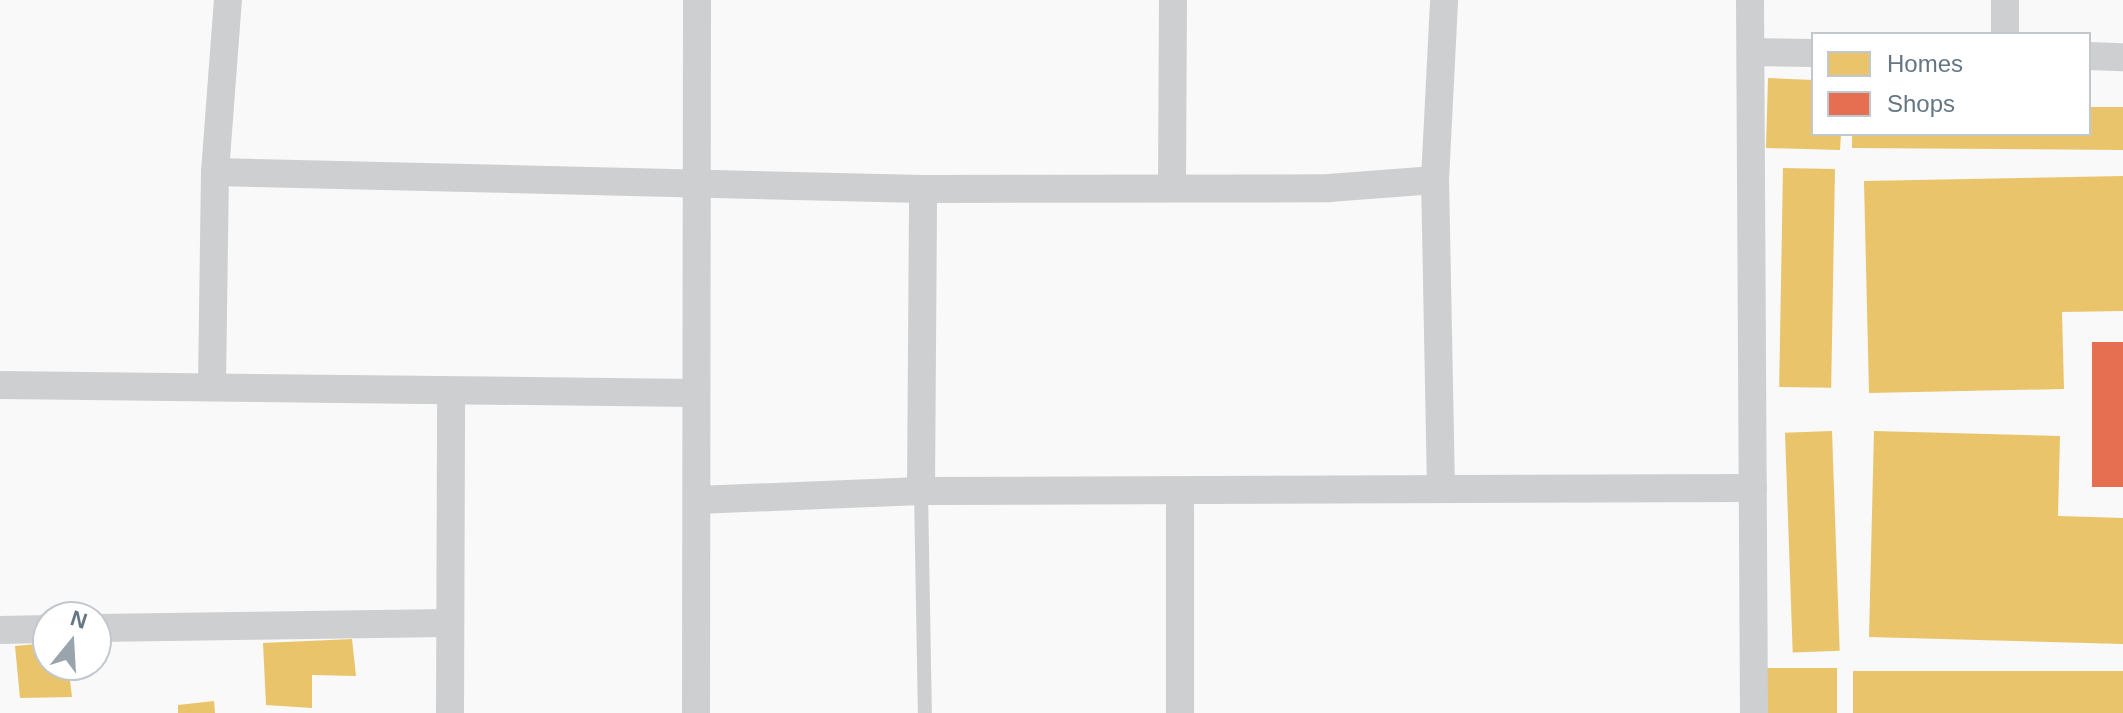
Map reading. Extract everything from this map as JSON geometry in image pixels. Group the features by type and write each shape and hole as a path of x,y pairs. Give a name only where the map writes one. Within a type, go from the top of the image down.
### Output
{"street":[{"path":"212,385 215,172 228,0"},
{"path":"696,713 694,393 701,184 697,0"},
{"path":"1172,187 1173,0"},
{"path":"1441,489 1435,180 1444,0"},
{"path":"1750,0 1754,713"},
{"path":"2005,0 2005,32"},
{"path":"1752,52 1811,53"},
{"path":"2091,56 2123,57"},
{"path":"215,172 923,189 1435,180"},
{"path":"921,491 923,189"},
{"path":"0,385 212,385 451,393 694,393"},
{"path":"450,713 447,623 451,393"},
{"path":"697,500 921,491 1180,493 1753,488"},
{"path":"1180,493 1180,713"},
{"path":"112,628 447,623"},
{"path":"0,630 32,629"}],"lane":[{"path":"921,491 925,713"}],"building: Homes":[{"path":"1768,78 1811,80 1811,136 1841,136 1840,150 1766,148"},
{"path":"2091,107 2123,107 2123,150 1852,148 1852,136 2091,136"},
{"path":"1783,168 1835,169 1831,388 1779,387"},
{"path":"2123,176 2123,311 2062,312 2064,389 1869,393 1864,181"},
{"path":"1832,431 1840,651 1793,653 1785,433"},
{"path":"1874,431 2060,436 2058,516 2123,518 2123,644 1869,637"},
{"path":"352,639 356,676 312,675 312,708 266,705 263,643"},
{"path":"32,644 32,681 70,681 72,697 20,698 15,646"},
{"path":"1767,668 1837,668 1837,713 1767,713"},
{"path":"1853,671 2123,671 2123,713 1853,713"},
{"path":"214,701 215,713 178,713 178,705"}],"building: Shops":[{"path":"2092,342 2123,342 2123,487 2092,487"}]}
